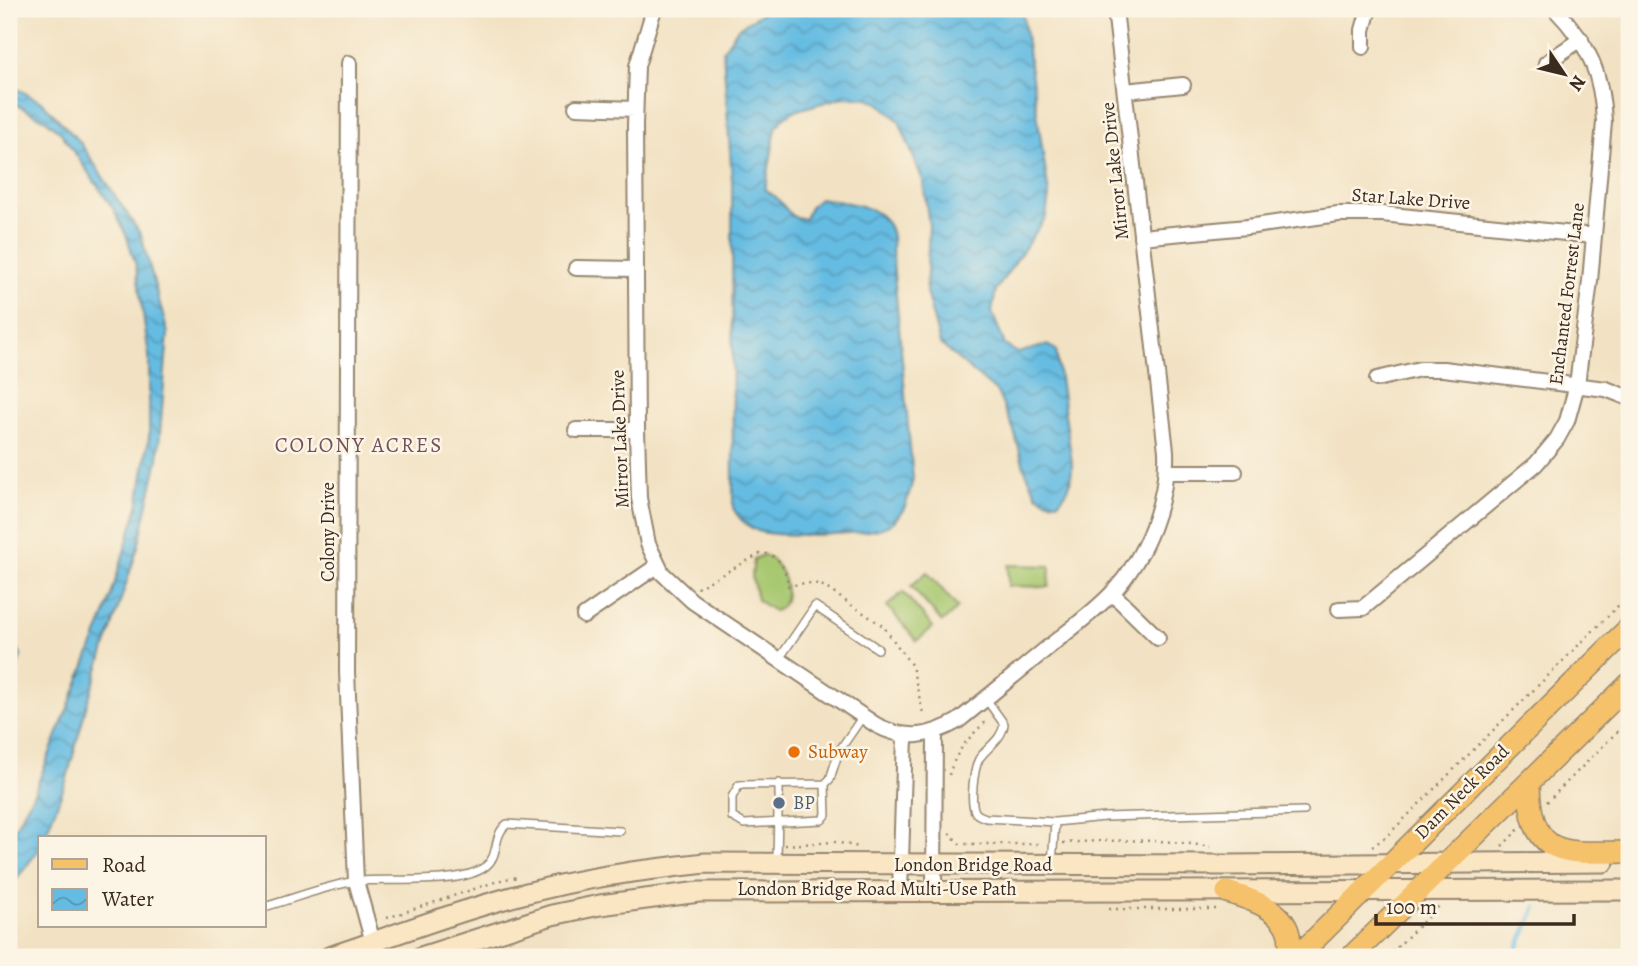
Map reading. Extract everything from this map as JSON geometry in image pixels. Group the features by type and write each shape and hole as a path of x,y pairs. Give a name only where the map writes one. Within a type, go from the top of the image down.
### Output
{"main road":[{"name":"Dam Neck Road","path":"1297,957 1629,628"},
{"name":"Dam Neck Road","path":"1351,957 1629,684"},
{"path":"1529,783 1531,817 1538,832 1559,849 1568,852 1629,852"},
{"name":"London Bridge Road","path":"329,957 375,950 514,896 644,870 706,863 1052,865 1629,862"},
{"name":"London Bridge Road","path":"421,957 552,915 648,897 699,892 934,891 1223,901 1365,889 1629,890"},
{"path":"1223,901 1256,901 1280,917 1289,934 1288,957"}],"street":[{"name":"Mirror Lake Drive","path":"654,9 637,66 635,109 636,430 639,498 648,544 657,566 692,601 863,716 889,732 905,736 935,733 958,721 1112,593 1134,562 1157,512 1167,471 1115,9"},
{"path":"1363,47 1363,30 1369,9"},
{"name":"Enchanted Forrest Lane","path":"1339,610 1363,608 1536,464 1567,422 1577,385 1604,122 1599,79 1581,39 1555,9"},
{"path":"1546,63 1581,39"},
{"name":"Colony Drive","path":"349,63 347,672 356,881 375,950"},
{"path":"1125,91 1183,85"},
{"path":"576,107 635,109"},
{"name":"Star Lake Drive","path":"1141,237 1247,227 1338,214 1382,214 1594,236"},
{"path":"576,268 635,269"},
{"path":"1377,379 1420,369 1443,369 1606,389 1629,398"},
{"path":"576,430 636,430"},
{"path":"1167,471 1236,472"},
{"path":"584,616 657,566"},
{"path":"1112,593 1158,638"},
{"path":"934,891 935,733"},
{"path":"900,892 905,736"}],"lane":[{"path":"779,659 815,606 878,649"},
{"path":"985,699 1004,724 999,738 980,758 974,772 973,806 977,814 986,818 1055,822 1105,817 1304,811"},
{"path":"825,784 826,815 822,821 744,824 732,817 732,797 739,785 825,784 830,779 839,751 863,716"},
{"path":"779,783 779,796"},
{"path":"777,862 778,811"},
{"path":"1052,865 1055,822"},
{"path":"266,906 356,881 460,878 485,867 493,859 496,837 507,824 620,831"}],"path":[{"path":"695,589 760,554 766,553 778,559 787,576 788,586 820,584 886,629 912,666 923,713"},
{"path":"1367,850 1387,836 1629,595"},
{"path":"1485,862 1629,720"},
{"path":"1387,957 1457,889"},
{"path":"1099,908 1223,901"}],"green space":[{"path":"763,555 777,565 785,583 785,601 781,608 774,611 757,600 752,576 754,559"},
{"path":"1008,565 1050,566 1049,587 1008,586"},
{"path":"927,572 958,608 942,622 911,586"},
{"path":"903,592 933,627 917,641 887,606"}],"water":[{"path":"1022,9 1049,195 1046,217 996,290 992,312 1005,345 1018,353 1047,345 1056,350 1072,463 1070,484 1058,502 1048,501 1037,495 1025,470 1013,428 997,392 940,344 926,292 929,225 923,181 899,121 879,103 868,98 843,97 794,111 783,118 776,128 765,190 776,197 792,216 805,219 810,207 820,198 859,205 880,215 888,224 892,236 913,479 910,493 903,511 889,525 879,529 846,533 805,535 761,532 744,523 733,508 732,181 723,50 738,28 767,10"},
{"path":"9,84 43,103 80,142 141,235 168,333 158,459 138,547 87,704 66,782 45,836 38,836 38,851 9,889 9,839 34,793 105,615 138,506 149,437 149,356 136,266 127,237 114,210 61,133 46,120 9,101"},
{"path":"9,631 21,655 9,694"}],"waterway":[{"path":"1514,957 1536,907"}],"place":[{"name":"Subway","path":"794,752"},
{"name":"BP","path":"779,803"}],"district":[{"name":"COLONY ACRES","path":"359,445"}]}
